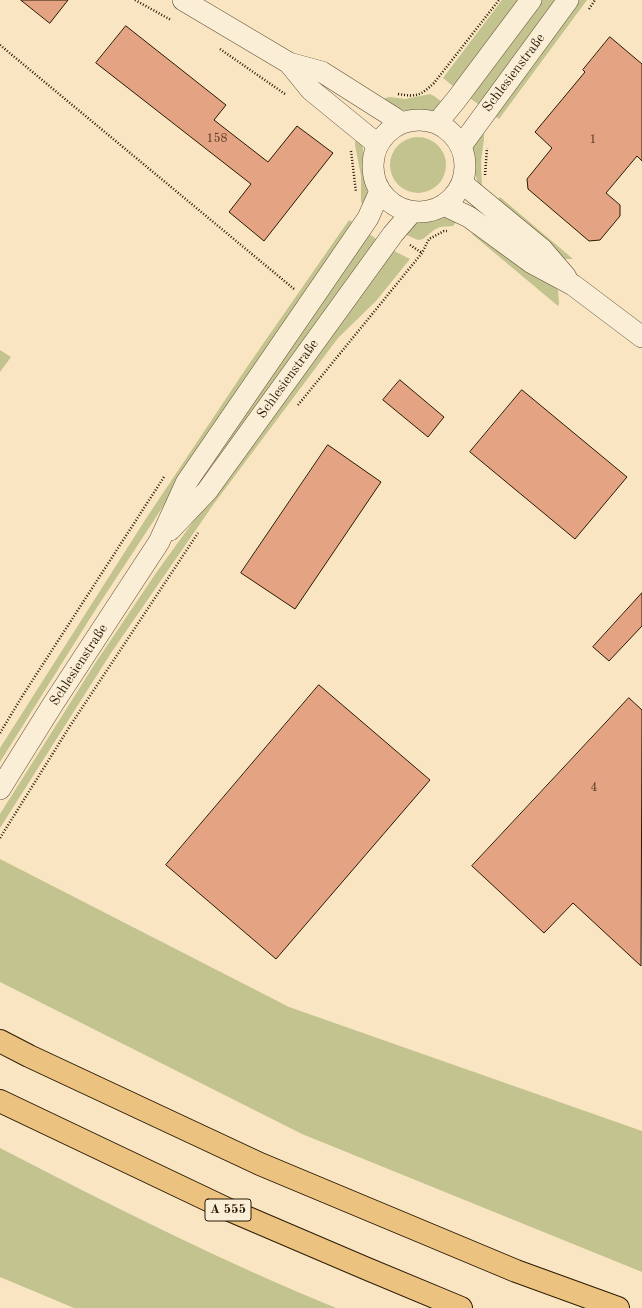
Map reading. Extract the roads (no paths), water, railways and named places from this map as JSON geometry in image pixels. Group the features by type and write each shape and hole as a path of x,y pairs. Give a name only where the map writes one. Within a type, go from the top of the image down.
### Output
{"highway":[{"path":"0,1041 260,1164 516,1270 618,1308"},
{"name":"A 555","path":"0,1102 227,1209 461,1308"}],"street":[{"path":"183,0 289,62 322,72 402,122"},
{"path":"437,122 456,100 531,0"},
{"name":"Schlesienstraße","path":"461,146 568,0"},
{"path":"289,62 311,90 356,125 377,144"},
{"path":"413,119 437,122 447,128 455,136 461,146 465,158 465,170 462,183 455,195 444,205 434,210 412,212 399,208 388,201 380,192 374,180 372,168 373,156 377,144 387,131 402,122 413,119"},
{"path":"462,183 542,249 573,285"},
{"name":"Schlesienstraße","path":"0,789 53,704 159,542 186,483 368,218 380,192"},
{"path":"444,205 469,217 532,263 573,285 642,337"},
{"name":"Schlesienstraße","path":"159,542 208,490 388,241 412,212"}]}
